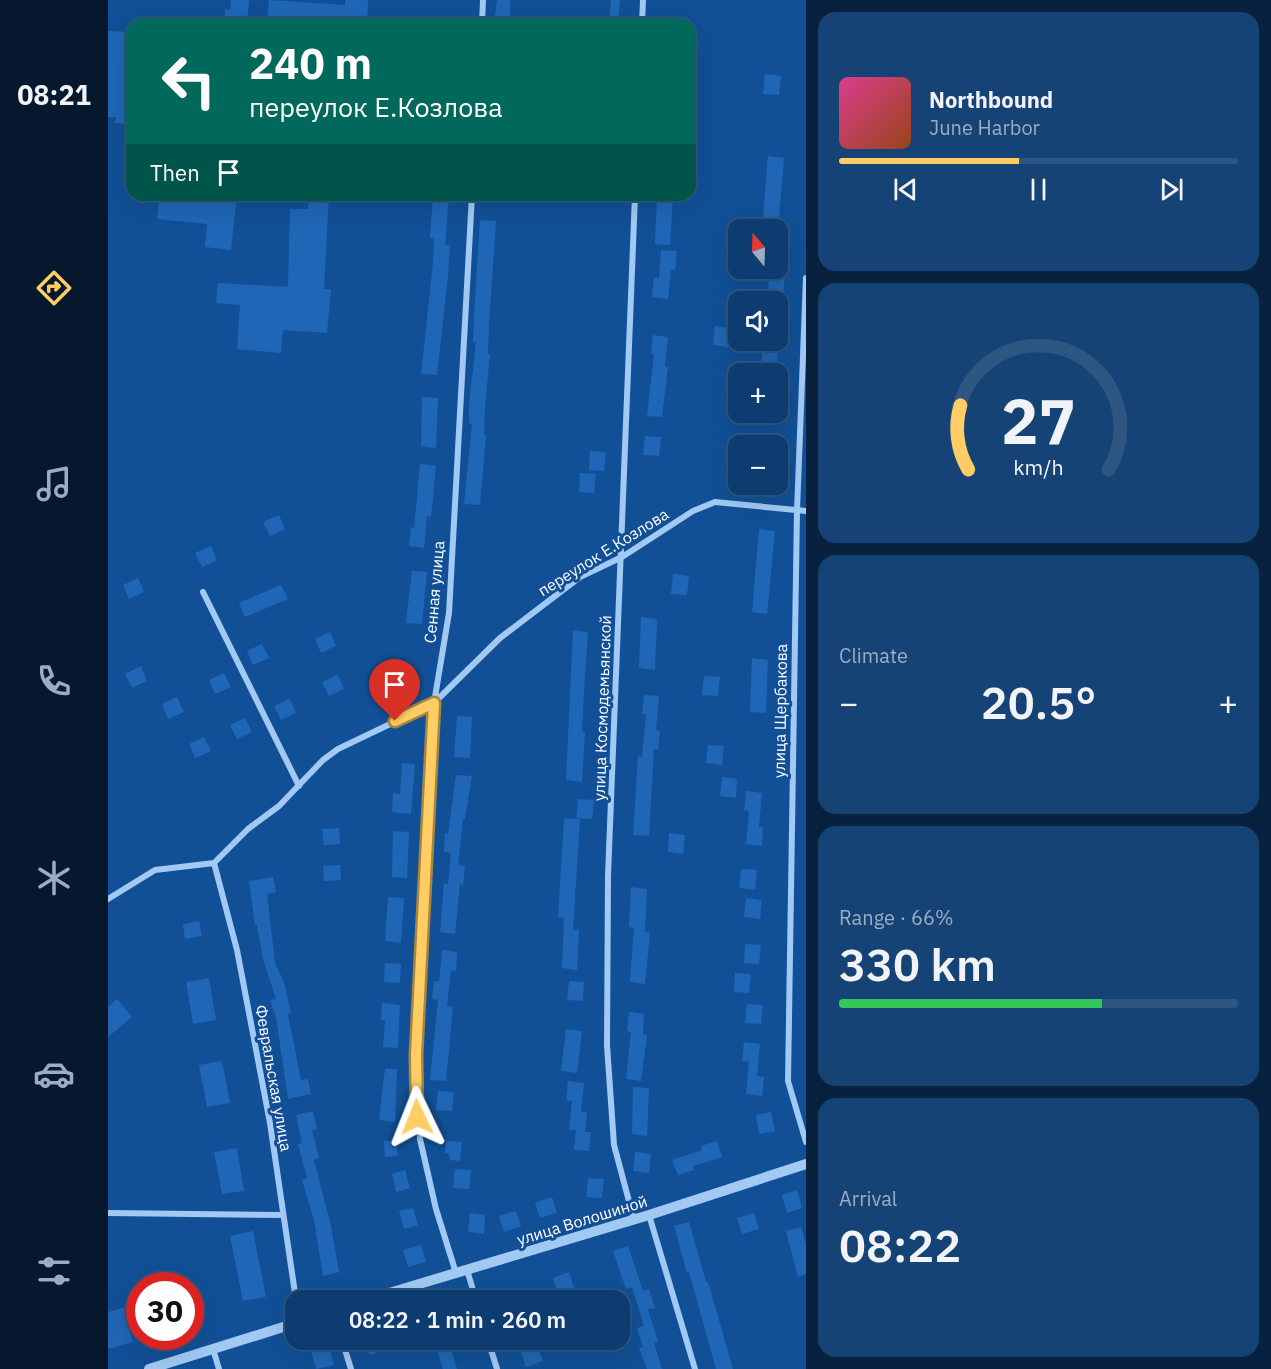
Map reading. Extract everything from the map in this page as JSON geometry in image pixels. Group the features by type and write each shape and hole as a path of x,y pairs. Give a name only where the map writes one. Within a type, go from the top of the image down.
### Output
{"street":[{"path":"482,18 483,0"},
{"path":"642,18 643,0"},
{"name":"Сенная улица","path":"471,1290 462,1272 427,1173 420,1139 416,1097 416,1055 434,703 449,614 472,201"},
{"name":"улица Космодемьянской","path":"634,1220 614,1145 607,1045 609,876 635,201"},
{"name":"улица Щербакова","path":"806,278 797,511 788,1081 806,1142"},
{"name":"переулок Е.Козлова","path":"214,863 243,834 279,806 308,774 338,749 434,703 500,638 562,589 622,557 693,511 715,502 806,511"},
{"path":"203,592 299,786"},
{"path":"108,899 155,870 214,863"},
{"name":"Февральская улица","path":"214,863 237,950 270,1123 294,1290"},
{"name":"улица Волошиной","path":"400,1290 634,1220 806,1164"},
{"path":"108,1213 283,1215"},
{"path":"649,1215 695,1369"},
{"path":"149,1369 285,1326"},
{"path":"213,1349 219,1369"},
{"path":"345,1350 351,1369"},
{"path":"491,1350 497,1369"}],"building":[{"path":"231,0 249,0 248,18 225,18 225,9 230,10"},
{"path":"269,0 345,5 345,0 368,0 367,18 268,18"},
{"path":"497,0 510,0 510,18 495,18"},
{"path":"611,0 620,0 618,18 610,18"},
{"path":"108,31 126,32 126,124 115,123 116,117 108,117"},
{"path":"765,74 781,76 779,95 763,94"},
{"path":"768,156 784,158 779,219 763,219"},
{"path":"158,201 236,201 231,250 205,247 207,224 157,219"},
{"path":"309,201 329,201 324,289 331,289 327,333 283,330 281,353 237,349 240,305 216,303 218,283 288,287 290,209 308,209"},
{"path":"433,201 449,201 445,245 450,245 448,277 437,375 421,374 433,263 434,239 430,238"},
{"path":"657,201 673,201 670,245 655,244"},
{"path":"480,220 496,221 489,324 488,354 490,354 485,406 484,435 486,435 480,505 464,504 472,424 469,423 469,404 476,342 473,342"},
{"path":"661,250 677,251 675,270 671,270 668,299 652,297 654,278 659,278"},
{"path":"769,279 785,279 783,291 768,291"},
{"path":"715,326 728,328 728,347 713,345"},
{"path":"653,335 668,337 665,367 668,367 662,417 647,416 654,355 651,354"},
{"path":"762,351 778,351 777,363 761,363"},
{"path":"422,397 438,398 436,448 421,446"},
{"path":"645,436 661,437 659,456 643,455"},
{"path":"590,451 606,452 604,471 589,470"},
{"path":"420,464 436,466 431,517 427,516 424,548 409,546 411,527 414,528"},
{"path":"580,473 596,474 594,493 579,492"},
{"path":"279,515 285,529 270,536 263,522"},
{"path":"759,529 775,531 767,614 752,612"},
{"path":"211,546 217,560 202,567 195,553"},
{"path":"412,571 427,572 422,624 406,623"},
{"path":"673,574 689,576 687,595 671,594"},
{"path":"138,578 144,592 129,599 123,585"},
{"path":"281,585 288,599 245,617 239,603"},
{"path":"641,617 657,619 655,670 639,668"},
{"path":"573,630 588,632 582,732 585,732 582,782 566,780"},
{"path":"330,632 336,646 321,653 315,639"},
{"path":"262,644 269,658 253,665 247,651"},
{"path":"752,658 768,660 766,713 750,712"},
{"path":"141,666 147,681 132,688 125,674"},
{"path":"224,673 231,687 215,694 209,680"},
{"path":"338,675 344,689 329,696 322,682"},
{"path":"704,676 720,677 718,696 702,695"},
{"path":"644,695 659,696 656,730 660,731 658,750 654,749 649,836 633,835 638,756 642,757 646,714 642,714"},
{"path":"177,697 184,712 168,719 162,704"},
{"path":"290,699 296,713 281,720 274,706"},
{"path":"457,716 472,717 470,758 454,757"},
{"path":"245,718 252,732 237,739 230,725"},
{"path":"204,737 211,751 195,758 189,744"},
{"path":"708,745 724,746 722,765 706,763"},
{"path":"402,763 415,764 411,814 392,812 393,793 400,794"},
{"path":"456,775 472,776 465,819 463,819 458,865 465,866 463,885 460,884 455,934 440,932 444,883 448,884 451,853 444,852 445,833 448,834"},
{"path":"722,777 737,779 736,798 720,796"},
{"path":"746,791 762,793 759,827 763,827 762,846 746,844 749,811 744,810"},
{"path":"578,799 594,800 592,819 576,818"},
{"path":"564,818 580,819 573,930 579,930 577,970 562,968 564,918 558,917"},
{"path":"339,828 340,844 324,845 322,829"},
{"path":"393,831 409,832 407,878 392,877"},
{"path":"669,833 685,835 683,854 668,852"},
{"path":"340,865 341,880 324,881 323,866"},
{"path":"741,869 757,870 755,890 739,888"},
{"path":"273,877 276,892 267,894 275,963 284,982 291,1013 288,1014 301,1080 308,1079 311,1094 288,1099 276,1017 270,1000 276,999 263,959 257,925 255,925 249,881"},
{"path":"631,887 647,889 645,932 650,933 645,984 630,982 634,928 629,927"},
{"path":"388,897 404,898 401,943 385,941"},
{"path":"746,898 762,900 760,919 744,917"},
{"path":"199,921 202,936 185,939 183,924"},
{"path":"745,944 761,945 759,964 744,963"},
{"path":"442,950 457,952 456,971 451,970 447,1006 453,1007 446,1081 430,1080 438,1000 432,999 434,981 439,981"},
{"path":"385,963 401,964 400,983 384,982"},
{"path":"735,973 751,974 749,993 734,992"},
{"path":"209,978 216,1020 193,1024 186,982"},
{"path":"569,981 584,982 583,1001 567,1000"},
{"path":"117,999 132,1017 108,1037 108,1007"},
{"path":"382,1003 400,1005 398,1048 383,1047 385,1020 381,1020"},
{"path":"747,1004 763,1005 761,1024 745,1023"},
{"path":"629,1012 644,1014 643,1034 647,1035 641,1081 626,1079 631,1032 627,1031"},
{"path":"566,1029 582,1031 577,1073 561,1071"},
{"path":"744,1042 760,1044 757,1076 764,1077 762,1096 746,1094 749,1062 742,1061"},
{"path":"222,1061 230,1103 207,1107 199,1065"},
{"path":"385,1069 397,1069 395,1122 379,1120"},
{"path":"568,1081 584,1083 581,1112 587,1112 585,1132 591,1132 589,1151 574,1150 576,1130 569,1130 572,1101 566,1100"},
{"path":"633,1087 649,1088 647,1136 632,1134"},
{"path":"438,1091 454,1092 452,1111 436,1110"},
{"path":"313,1111 317,1129 312,1130 319,1158 314,1160 331,1226 339,1272 323,1276 314,1220 302,1180 307,1178 298,1144 302,1143 296,1115"},
{"path":"771,1112 775,1131 759,1134 756,1115"},
{"path":"384,1141 396,1141 398,1156 385,1157"},
{"path":"446,1141 462,1142 460,1161 450,1160 449,1153 445,1153"},
{"path":"717,1141 722,1157 693,1166 694,1170 678,1175 672,1160 702,1150 701,1146"},
{"path":"237,1148 244,1191 222,1194 214,1152"},
{"path":"635,1152 651,1154 649,1173 633,1171"},
{"path":"455,1169 471,1170 469,1189 453,1188"},
{"path":"405,1170 410,1188 396,1192 392,1174"},
{"path":"588,1178 604,1179 602,1198 586,1197"},
{"path":"797,1190 802,1208 787,1213 782,1195"},
{"path":"552,1197 557,1213 540,1218 535,1203"},
{"path":"413,1208 418,1225 404,1229 399,1211"},
{"path":"516,1211 521,1226 504,1232 499,1216"},
{"path":"470,1213 485,1215 484,1234 468,1232"},
{"path":"754,1213 759,1229 742,1234 737,1218"},
{"path":"689,1222 733,1369 716,1369 689,1272 687,1273 674,1226"},
{"path":"801,1227 806,1244 806,1274 798,1277 786,1231"},
{"path":"253,1231 266,1297 243,1301 230,1236"},
{"path":"421,1245 426,1262 408,1267 403,1250"},
{"path":"628,1246 643,1291 649,1289 655,1308 648,1309 658,1342 654,1343 662,1369 647,1369 639,1348 643,1347 637,1328 644,1326 632,1287 626,1289 613,1251"},
{"path":"569,1272 574,1288 557,1290 553,1278"},
{"path":"126,1307 126,1344 108,1349 108,1312"},
{"path":"311,1350 330,1350 334,1365 316,1369"},
{"path":"368,1350 384,1350 370,1355"},
{"path":"437,1350 451,1350 457,1369 443,1369"},
{"path":"520,1350 539,1350 543,1361 526,1367"}],"route":[{"path":"395,721 434,703 416,1055 417,1117"}]}
